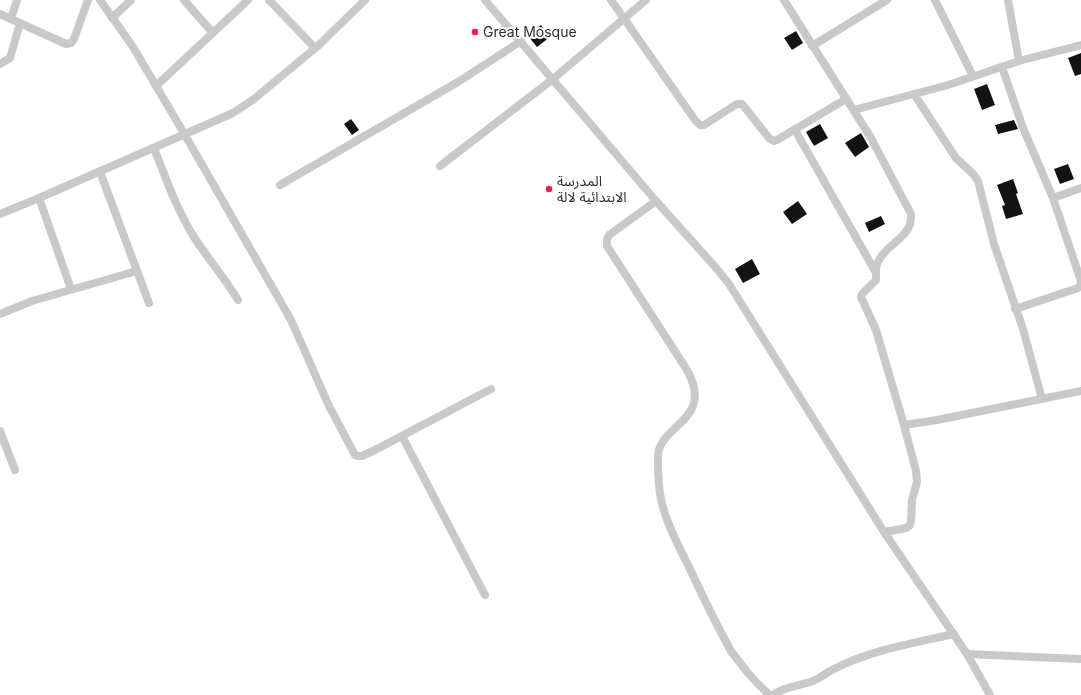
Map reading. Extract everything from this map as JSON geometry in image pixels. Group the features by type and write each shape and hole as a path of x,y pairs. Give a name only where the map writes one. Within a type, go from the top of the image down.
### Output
{"street":[{"path":"11,19 17,0"},
{"path":"0,14 66,44 70,43 74,39 88,0"},
{"path":"100,0 133,47 291,320 329,406 355,454 362,456 402,436 451,408 491,389"},
{"path":"112,18 131,0"},
{"path":"184,0 213,33"},
{"path":"156,86 248,0"},
{"path":"270,0 315,48"},
{"path":"485,0 656,201 718,269 729,284 884,532 967,654 990,695"},
{"path":"611,0 697,123 704,125 740,103 745,106 771,140 777,140 846,100"},
{"path":"440,166 553,79 646,0"},
{"path":"784,0 871,138 912,218 904,236 886,251 878,261 875,271 876,280 862,294 861,297 876,330 916,471 917,482 914,492 910,525 906,528 884,532"},
{"path":"812,46 887,0"},
{"path":"935,0 973,76"},
{"path":"1008,0 1019,61"},
{"path":"0,214 100,172 233,113 254,99 315,48 360,2"},
{"path":"0,64 8,61 10,58 20,23"},
{"path":"280,185 458,82 521,41"},
{"path":"854,110 948,85 1019,61 1081,45"},
{"path":"1002,68 1023,128 1053,198 1080,275 1081,285 1078,288 1065,293 1016,309"},
{"path":"914,94 956,158 973,174 978,181 994,244 1027,342 1042,399"},
{"path":"795,130 875,271"},
{"path":"154,148 182,216 205,254 225,279 238,300"},
{"path":"100,172 149,303"},
{"path":"1053,198 1081,188"},
{"path":"39,198 71,289"},
{"path":"656,201 609,236 607,242 608,246 687,370 694,385 694,400 688,416 662,442 659,447 658,459 661,498 679,547 727,644 742,666 762,688 772,695 789,687 812,681 834,669 880,651 954,634"},
{"path":"0,314 32,301 137,271"},
{"path":"904,425 937,420 1081,391"},
{"path":"0,431 15,470"},
{"path":"402,436 485,595"},
{"path":"967,654 1081,659"}],"building":[{"path":"541,25 550,37 537,47 528,36"},
{"path":"796,31 803,43 792,50 784,38"},
{"path":"1081,53 1081,74 1075,76 1068,58"},
{"path":"987,84 995,105 982,110 974,89"},
{"path":"351,119 359,130 352,135 344,124"},
{"path":"1014,120 1018,129 998,134 995,125"},
{"path":"820,124 828,138 814,146 806,132"},
{"path":"861,133 869,147 855,157 845,143"},
{"path":"1068,164 1074,179 1060,184 1054,169"},
{"path":"1013,179 1018,193 1016,194 1023,214 1006,219 1002,206 1005,205 997,185"},
{"path":"798,201 807,214 792,224 783,212"},
{"path":"881,216 885,224 869,232 865,223"},
{"path":"752,259 760,274 743,283 735,269"}],"place":[{"name":"Great Mosque","path":"475,32"},
{"name":"المدرسة الابتدائية لالة","path":"549,189"}]}
